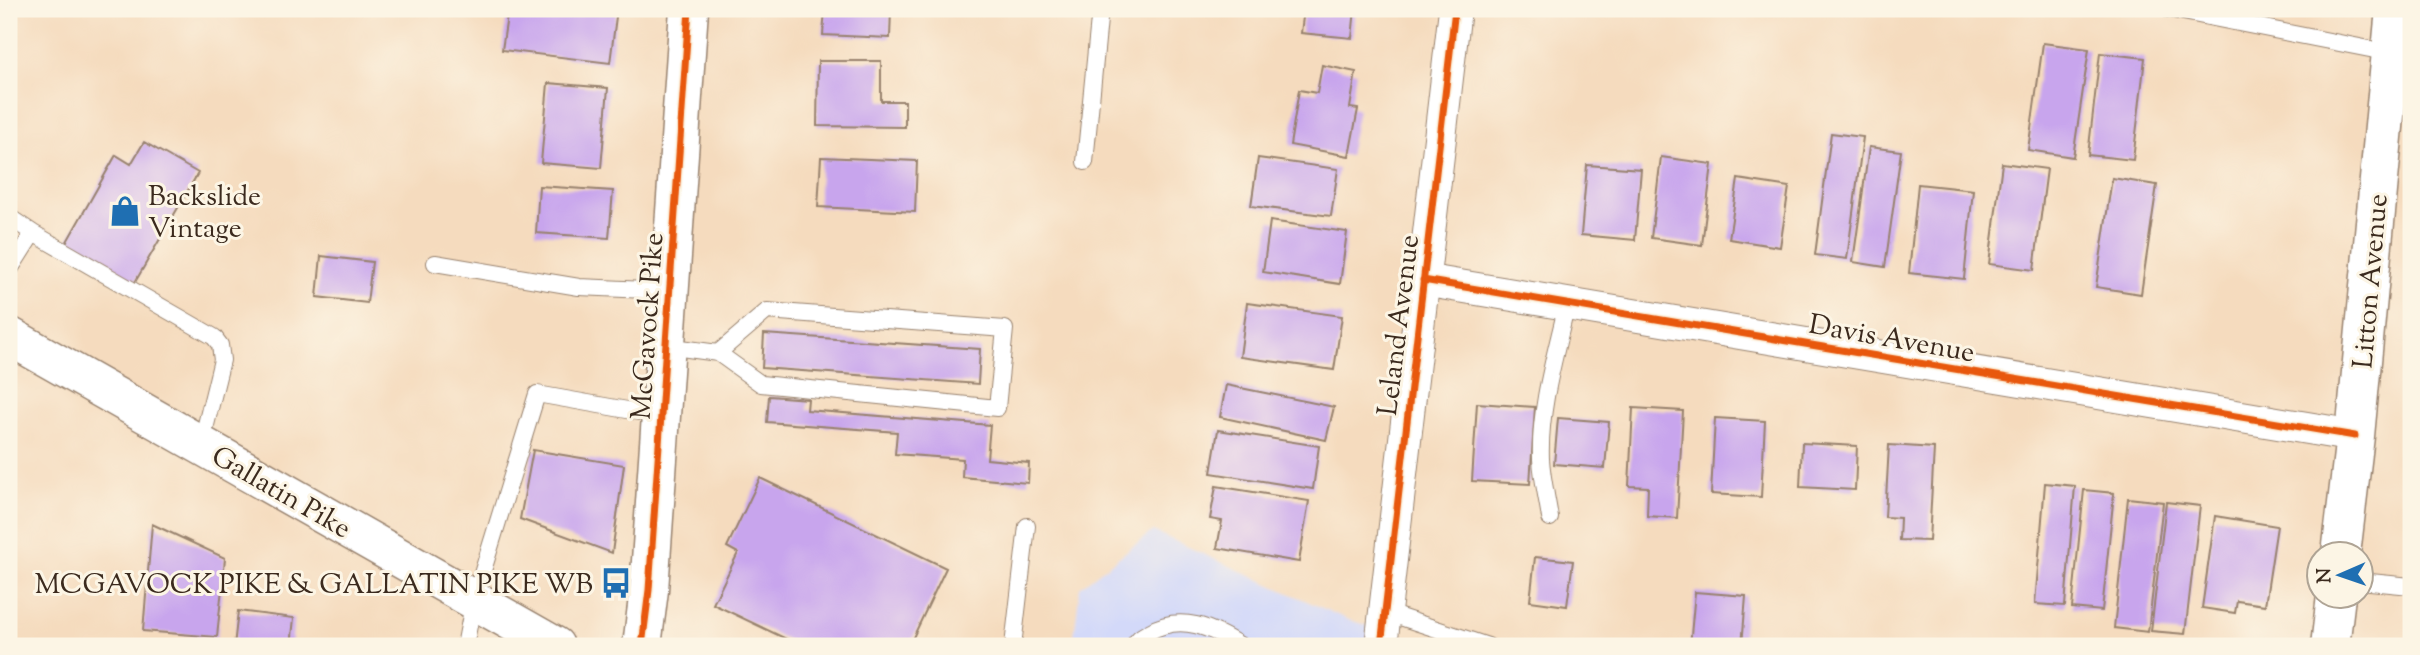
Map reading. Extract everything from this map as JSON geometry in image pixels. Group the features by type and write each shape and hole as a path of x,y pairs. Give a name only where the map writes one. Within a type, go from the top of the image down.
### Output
{"street":[{"name":"McGavock Pike","path":"642,646 649,590 689,9"},
{"name":"Leland Avenue","path":"1381,646 1455,9"},
{"name":"Litton Avenue","path":"2343,540 2395,9"},
{"name":"Davis Avenue","path":"1423,280 2354,436"},
{"name":"Gallatin Pike","path":"9,336 555,646"},
{"path":"2330,646 2334,610"}],"lane":[{"path":"1085,162 1100,9"},
{"path":"2168,9 2389,53"},
{"path":"9,217 214,337 220,345 222,360 201,445"},
{"path":"9,271 33,233"},
{"path":"435,262 579,287 669,291"},
{"path":"1550,517 1541,457 1542,435 1553,363 1567,304"},
{"path":"666,346 718,353 761,384 997,408 1005,329 767,311 718,353"},
{"path":"465,646 474,600 537,394 661,415"},
{"path":"1013,646 1027,526"},
{"path":"2374,582 2411,586"},
{"path":"1385,612 1488,646"},
{"path":"1134,646 1137,639 1161,624 1193,622 1222,634 1241,646"}],"shaded area":[{"path":"1153,531 1346,619 1433,646 1073,646 1080,587"}],"building":[{"path":"508,9 617,9 610,63 502,50"},
{"path":"825,9 891,9 890,38 823,35"},
{"path":"1304,9 1355,9 1352,38 1301,33"},
{"path":"2043,43 2089,49 2073,157 2028,150"},
{"path":"2100,53 2145,58 2133,160 2088,155"},
{"path":"818,61 881,61 881,101 905,101 905,127 817,126"},
{"path":"1322,65 1356,72 1350,108 1358,109 1349,156 1290,145 1299,90 1317,93"},
{"path":"548,83 608,88 601,168 541,163"},
{"path":"1831,133 1863,137 1847,259 1815,255"},
{"path":"144,142 198,173 134,284 65,245 116,155 131,164"},
{"path":"1869,147 1901,151 1885,267 1853,262"},
{"path":"821,157 917,161 915,212 818,207"},
{"path":"1661,157 1712,164 1702,245 1651,238"},
{"path":"1258,158 1338,169 1331,216 1251,206"},
{"path":"2002,163 2047,169 2034,270 1989,264"},
{"path":"1587,165 1641,169 1635,240 1581,235"},
{"path":"2112,178 2157,185 2141,294 2096,287"},
{"path":"1738,179 1789,187 1780,247 1729,239"},
{"path":"1918,184 1973,190 1964,279 1909,273"},
{"path":"539,186 613,191 609,238 536,233"},
{"path":"1270,221 1347,232 1340,284 1263,272"},
{"path":"321,256 372,262 367,303 317,297"},
{"path":"1247,303 1342,316 1334,370 1240,357"},
{"path":"764,334 980,349 978,384 762,368"},
{"path":"1226,385 1334,407 1326,440 1220,417"},
{"path":"769,396 808,399 807,410 990,425 987,459 1029,463 1028,483 962,477 963,459 895,454 897,432 767,422"},
{"path":"1477,403 1535,407 1530,484 1472,481"},
{"path":"1633,408 1683,411 1677,518 1647,516 1648,487 1629,486"},
{"path":"1558,418 1609,422 1605,468 1554,464"},
{"path":"1715,418 1765,421 1761,497 1711,494"},
{"path":"1218,430 1319,446 1313,489 1211,473"},
{"path":"1802,443 1857,446 1855,490 1800,487"},
{"path":"1889,445 1934,448 1929,541 1899,540 1900,518 1885,517"},
{"path":"533,450 624,465 612,553 520,519"},
{"path":"760,478 946,568 909,646 801,646 713,604 738,553 727,547"},
{"path":"2045,483 2075,486 2065,606 2035,604"},
{"path":"1216,486 1309,501 1299,562 1217,548 1222,521 1210,519"},
{"path":"2084,490 2114,493 2102,611 2072,608"},
{"path":"2128,498 2163,502 2148,632 2114,628"},
{"path":"2166,502 2200,506 2185,634 2151,631"},
{"path":"2215,516 2277,526 2265,605 2237,601 2235,613 2202,608"},
{"path":"152,524 225,558 217,637 143,631"},
{"path":"1535,557 1573,561 1567,606 1530,601"},
{"path":"1695,592 1746,596 1742,646 1690,646"},
{"path":"238,611 294,618 291,646 234,646"}],"cycle path":[{"path":"642,646 649,590 689,9"},
{"path":"1381,646 1455,9"},
{"path":"1423,280 2355,436"}],"place":[{"name":"Backslide Vintage","path":"125,211"},
{"name":"MCGAVOCK PIKE & GALLATIN PIKE WB","path":"616,583"}]}
